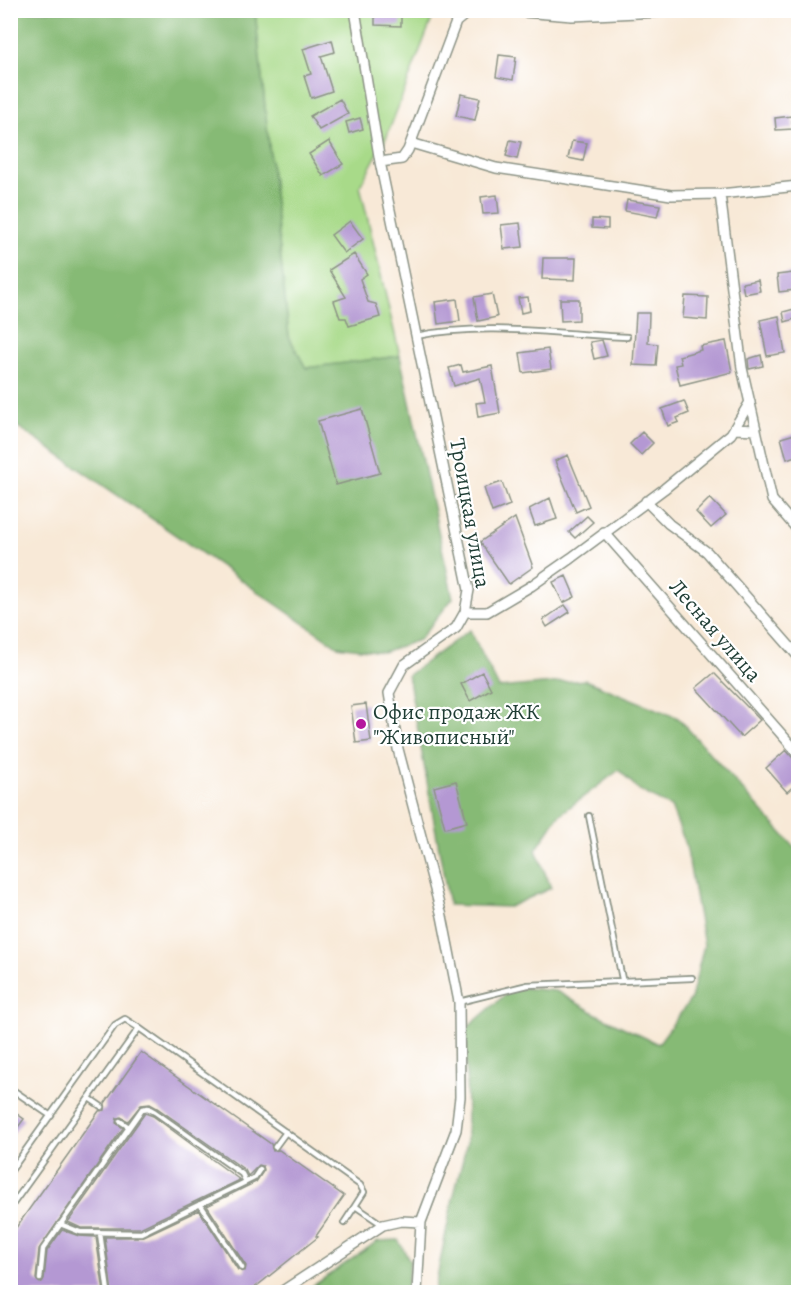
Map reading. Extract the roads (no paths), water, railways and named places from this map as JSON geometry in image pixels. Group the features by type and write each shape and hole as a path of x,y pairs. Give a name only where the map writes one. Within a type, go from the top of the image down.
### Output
{"street":[{"name":"Троицкая улица","path":"355,10 380,162 470,590 465,612 456,628 404,665 390,693 398,749 442,916 459,1002 460,1097 456,1130 421,1222 417,1293"},
{"path":"380,162 402,159 411,143 456,22 468,12 476,10"},
{"path":"498,10 572,16 704,10"},
{"path":"411,143 496,168 671,195 720,194 798,186"},
{"path":"720,194 742,368 771,500 798,531"},
{"path":"465,612 487,612 531,586 646,501 734,429 750,402"},
{"path":"734,429 756,430"},
{"path":"646,501 669,524 707,552 798,656"},
{"name":"Лесная улица","path":"604,532 798,753"},
{"path":"281,1293 352,1243 383,1225 400,1221 421,1222"}],"lane":[{"path":"416,336 438,332 513,329 627,338"},
{"path":"589,816 622,980"},
{"path":"459,1002 528,985 692,978"},
{"path":"10,1172 119,1020 125,1019 363,1188 364,1192 344,1223"},
{"path":"10,1208 139,1028"},
{"path":"10,1088 51,1116"},
{"path":"89,1098 102,1107"},
{"path":"40,1279 43,1249 142,1109 148,1108 242,1174 246,1182"},
{"path":"120,1121 129,1127"},
{"path":"275,1147 286,1132"},
{"path":"60,1224 74,1232 141,1233 254,1178 260,1169"},
{"path":"200,1204 242,1268"},
{"path":"355,1206 383,1225"},
{"path":"100,1233 108,1293"}],"place":[{"name":"Офис продаж ЖК \"Живописный\"","path":"361,724"}]}
